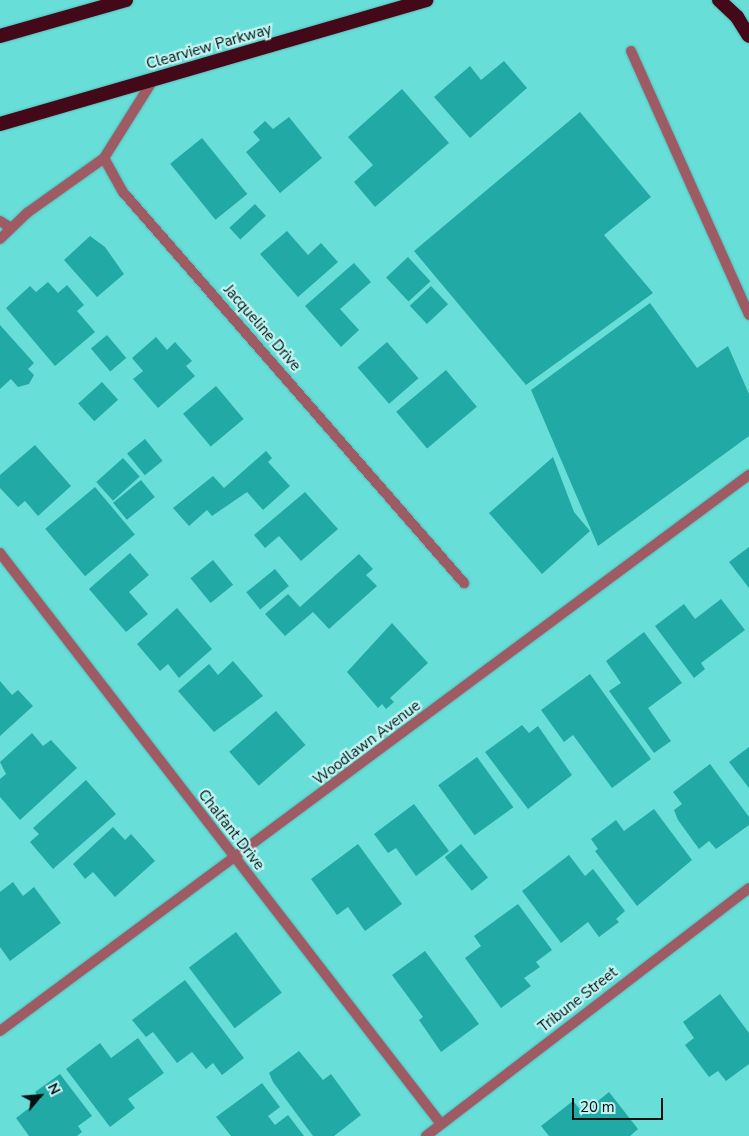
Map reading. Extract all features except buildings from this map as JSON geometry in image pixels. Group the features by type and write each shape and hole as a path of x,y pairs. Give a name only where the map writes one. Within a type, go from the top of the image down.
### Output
{"highway":[{"path":"0,36 126,0"},
{"name":"Clearview Parkway","path":"0,124 426,0"},
{"path":"719,0 737,17 749,36"}],"street":[{"path":"631,51 749,315"},
{"path":"0,239 11,228 104,158 153,80"},
{"name":"Jacqueline Drive","path":"104,158 123,192 464,583"},
{"path":"0,221 11,228"},
{"name":"Woodlawn Avenue","path":"0,1031 235,860 749,476"},
{"name":"Chalfant Drive","path":"0,553 235,860 442,1124"},
{"name":"Tribune Street","path":"426,1136 749,888"}]}
